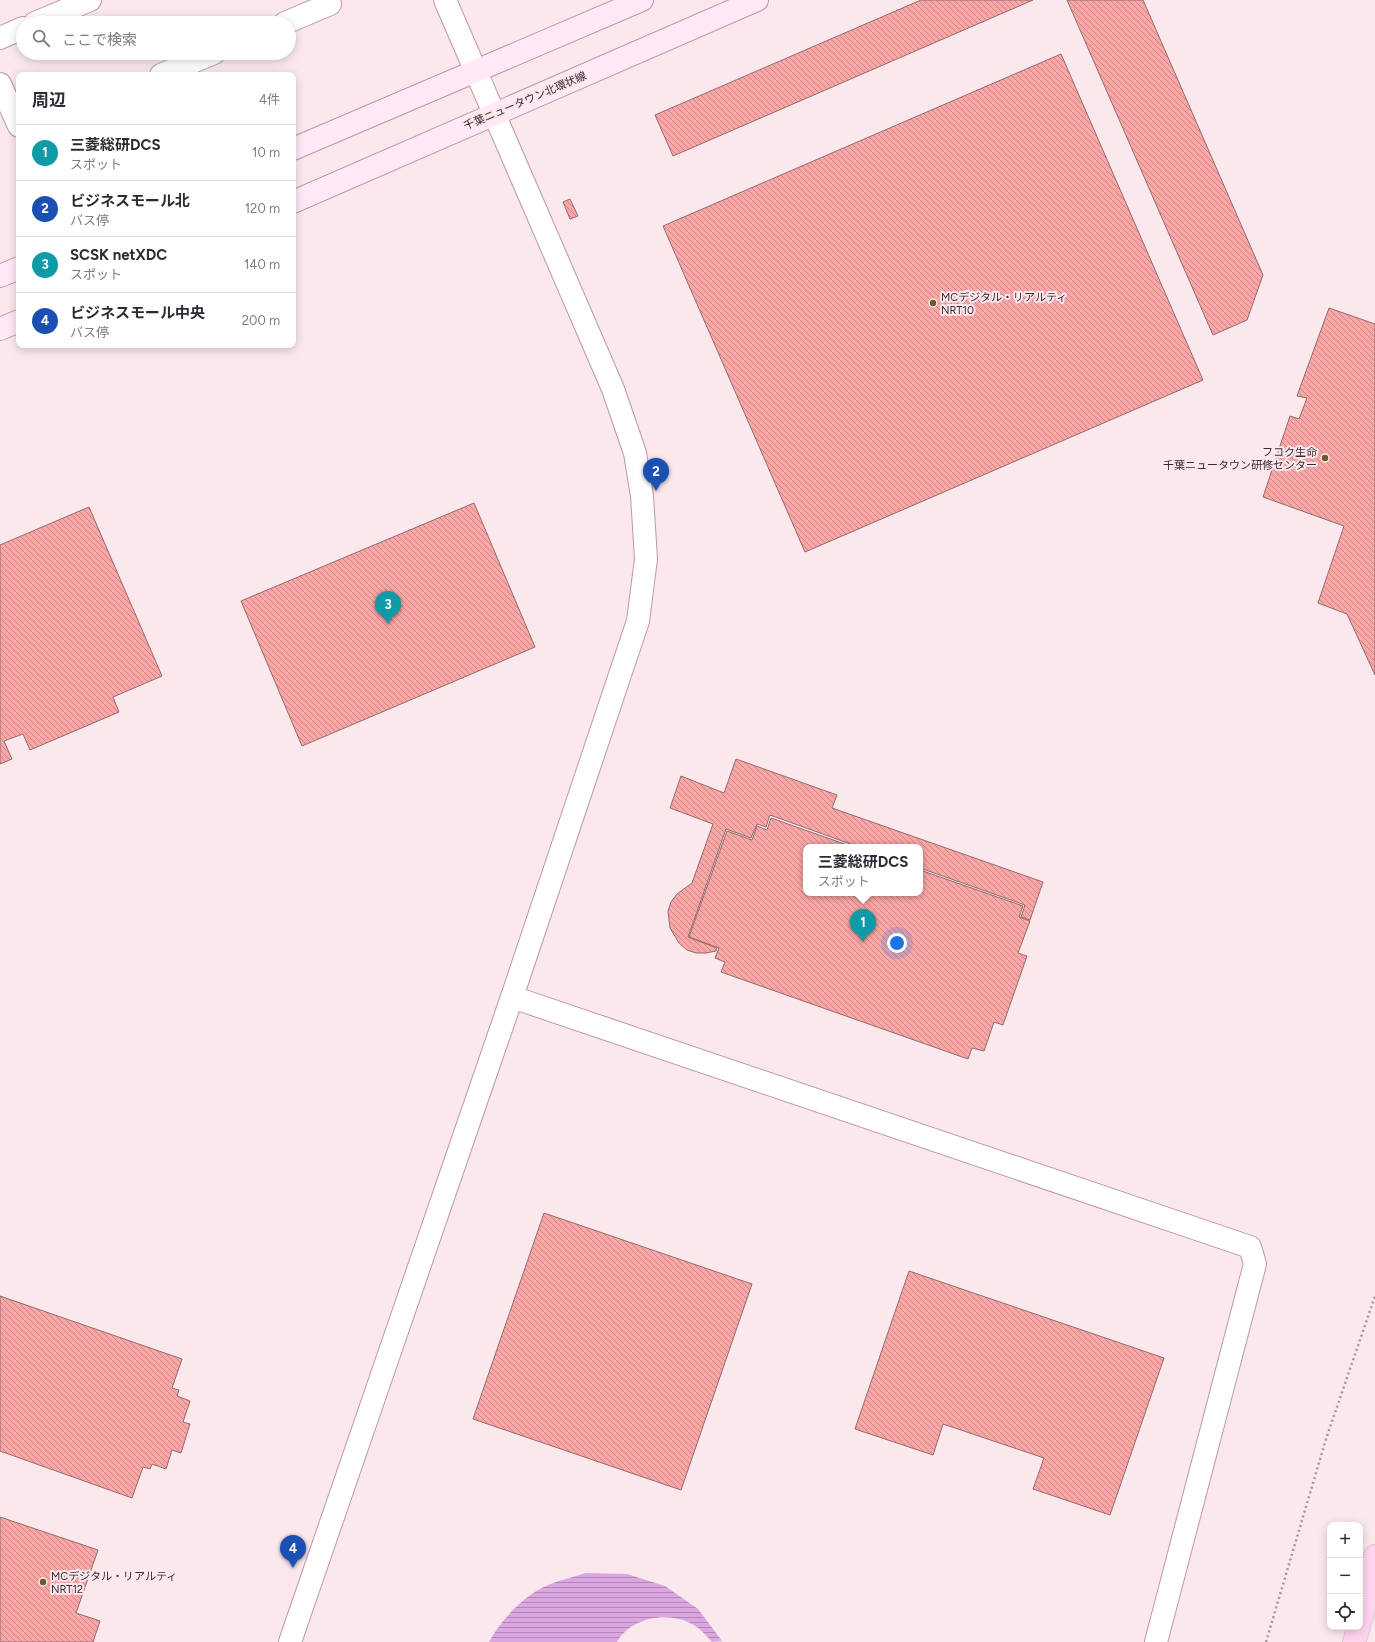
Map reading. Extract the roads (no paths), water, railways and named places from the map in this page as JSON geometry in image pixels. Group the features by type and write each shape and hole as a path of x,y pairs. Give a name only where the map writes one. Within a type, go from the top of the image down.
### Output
{"main road":[{"path":"296,148 642,0"},
{"name":"千葉ニュータウン北環状線","path":"296,201 757,0"},
{"path":"0,276 16,269"},
{"path":"0,329 16,322"},
{"path":"1363,1609 1375,1556"},
{"path":"1363,1614 1375,1580"},
{"path":"1354,1642 1358,1630"}],"street":[{"path":"52,16 90,0"},
{"path":"296,18 330,4 329,0"},
{"path":"290,1642 512,997 638,621 646,559 642,496 635,452 613,390 445,0"},
{"path":"0,38 16,31"},
{"path":"168,72 197,60"},
{"path":"0,84 16,119"},
{"path":"512,997 1250,1247 1255,1264 1156,1642"}],"place":[{"name":"MCデジタル・リアルティ NRT10","path":"933,303"},
{"name":"フコク生命 千葉ニュータウン研修センター","path":"1325,458"},
{"name":"ビジネスモール北","path":"656,491"},
{"name":"SCSK netXDC","path":"388,624"},
{"name":"三菱総研DCS","path":"863,942"},
{"name":"ビジネスモール中央","path":"293,1568"},
{"name":"MCデジタル・リアルティ NRT12","path":"43,1582"}]}
